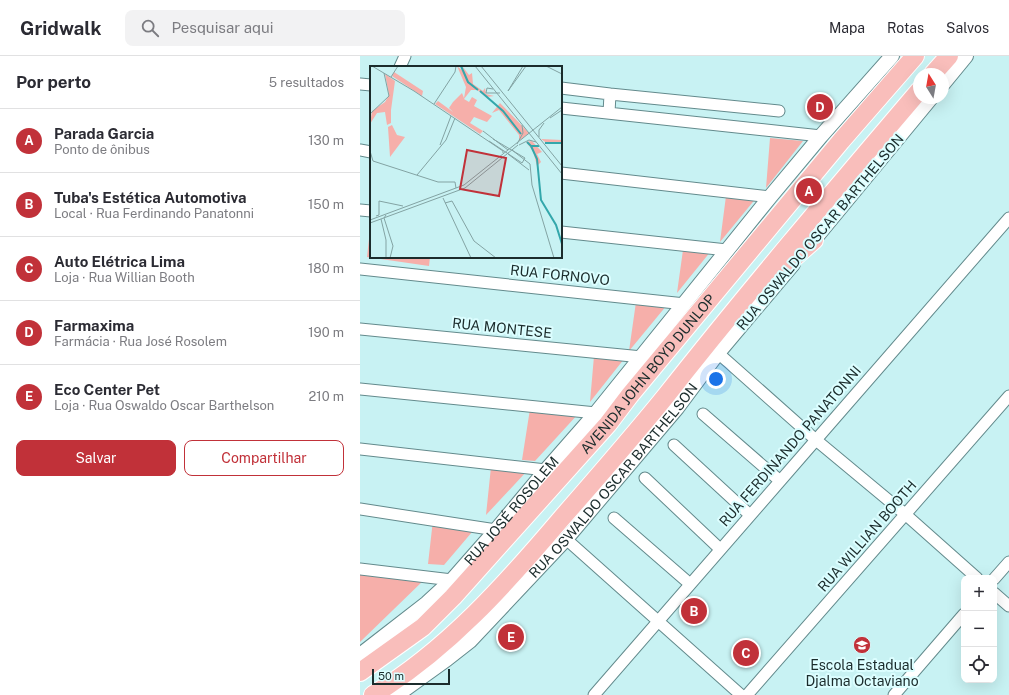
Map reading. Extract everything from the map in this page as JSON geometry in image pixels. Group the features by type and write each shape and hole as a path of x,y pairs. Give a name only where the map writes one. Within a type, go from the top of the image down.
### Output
{"main road":[{"name":"AVENIDA JOHN BOYD DUNLOP","path":"360,672 424,627 453,597 608,424 630,395 803,186 915,56"},
{"path":"939,68 949,56"},
{"name":"AVENIDA JOHN BOYD DUNLOP","path":"373,695 426,657 464,626 525,562 647,420 732,314 913,98"},
{"path":"732,314 814,240"}],"street":[{"path":"400,66 405,56"},
{"name":"RUA JOSÉ ROSOLEM","path":"360,655 427,602 452,580 596,413 821,136 892,56"},
{"path":"949,77 966,56"},
{"path":"360,84 370,86"},
{"path":"562,88 779,111"},
{"path":"609,113 610,94"},
{"name":"RUA OSWALDO OSCAR BARTHELSON","path":"397,695 448,659 470,641 566,539 677,408 718,353 814,240 926,104"},
{"path":"562,108 821,136"},
{"path":"360,150 370,152"},
{"path":"562,173 770,197"},
{"path":"360,210 370,212"},
{"name":"RUA FERDINANDO PANATONNI","path":"594,695 779,480 816,440 1009,218"},
{"path":"562,232 727,250"},
{"name":"RUA FORNOVO","path":"360,269 685,304"},
{"name":"RUA MONTESE","path":"360,329 642,357"},
{"path":"718,353 816,440 905,514 974,575"},
{"path":"360,389 596,413"},
{"name":"RUA WILLIAN BOOTH","path":"747,695 1009,396"},
{"path":"703,414 779,480"},
{"path":"674,445 750,515"},
{"path":"360,449 546,470"},
{"path":"645,478 720,549"},
{"path":"360,509 496,530"},
{"path":"614,518 690,584"},
{"path":"566,539 659,620 741,695"},
{"path":"997,576 1009,562"},
{"path":"360,569 452,580"},
{"path":"997,596 1009,606"},
{"path":"894,695 961,617"}],"shaded area":[{"path":"770,138 803,141 766,188"},
{"path":"726,196 757,197 720,242"},
{"path":"370,230 370,257 367,257"},
{"path":"683,250 711,251 677,293"},
{"path":"374,258 430,258 429,266"},
{"path":"636,302 667,305 629,351"},
{"path":"594,356 624,359 590,402"},
{"path":"530,409 579,413 535,461 522,460"},
{"path":"491,467 527,471 486,515"},
{"path":"433,520 478,525 444,565 428,564"},
{"path":"360,573 425,579 360,642"}],"place":[{"name":"Farmaxima","path":"820,107"},
{"name":"Parada Garcia","path":"809,191"},
{"name":"Tuba's Estética Automotiva","path":"694,611"},
{"name":"Eco Center Pet","path":"511,637"},
{"name":"Escola Estadual Djalma Octaviano","path":"862,645"},
{"name":"Auto Elétrica Lima","path":"746,653"}]}
